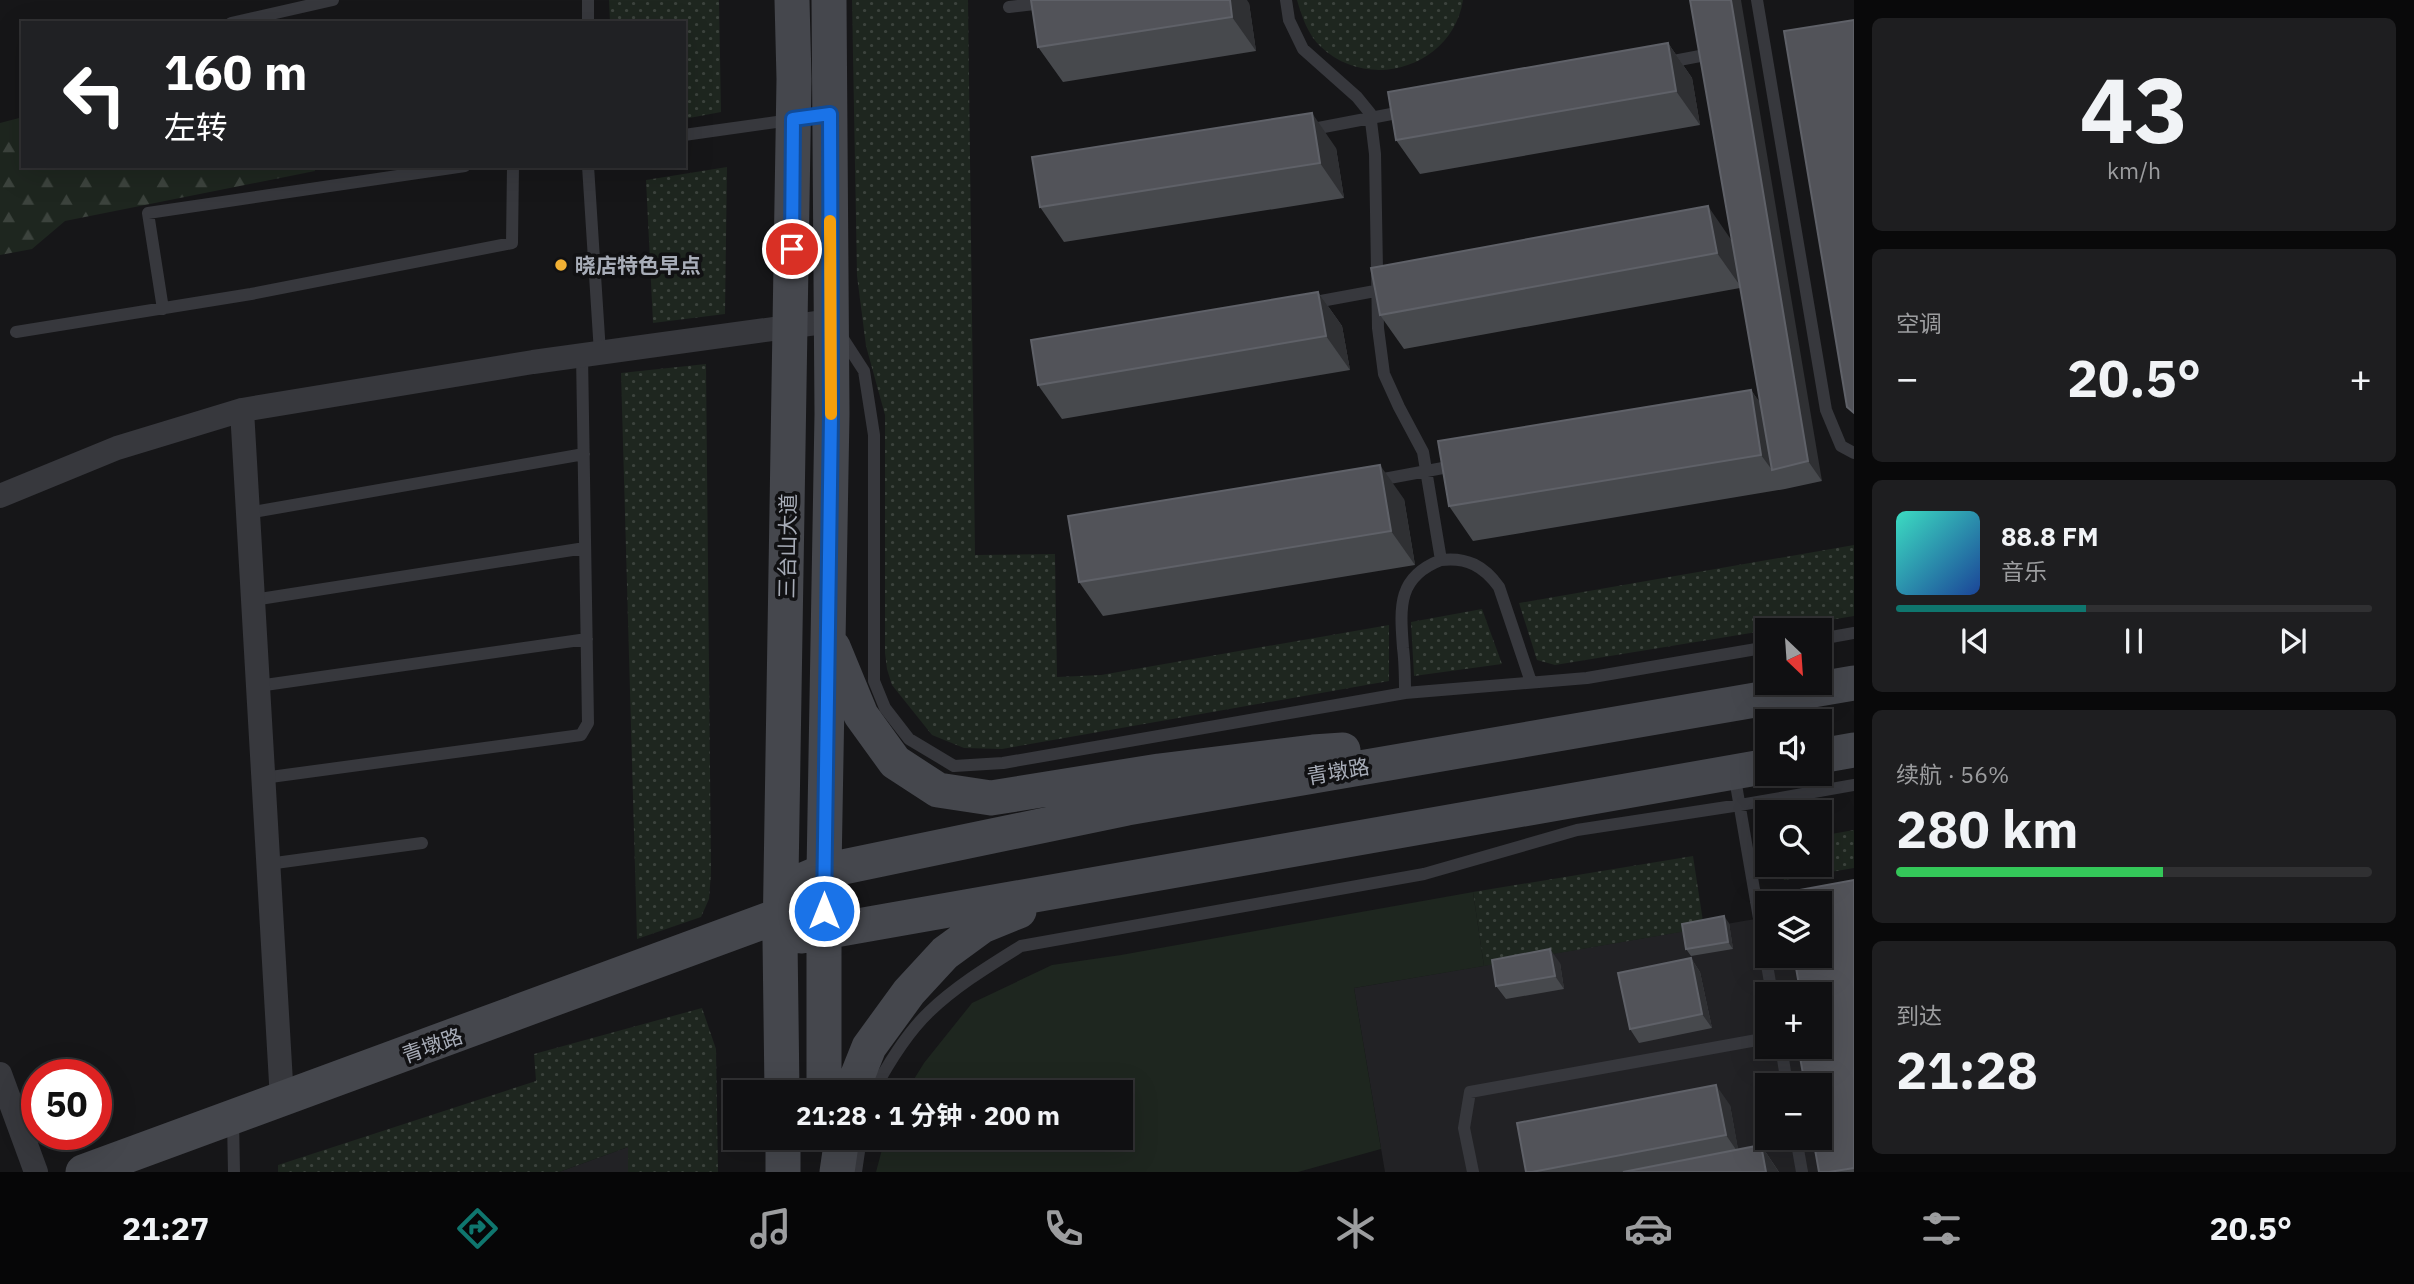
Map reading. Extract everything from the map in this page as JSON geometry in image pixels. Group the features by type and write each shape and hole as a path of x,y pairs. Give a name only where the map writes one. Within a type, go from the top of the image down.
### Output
{"main road":[{"name":"三台山大道","path":"792,0 811,117 831,321 824,1080"},
{"name":"三台山大道","path":"782,1080 781,914 790,327 811,117 829,0"},
{"path":"828,634 861,715 895,762 939,790 991,798 1159,771 1313,752 1525,739"},
{"name":"青墩路","path":"83,1172 233,1119 781,914 824,871 1127,808 1854,683"},
{"path":"1832,754 1854,750"},
{"name":"青墩路","path":"781,914 824,932 1080,887 1747,781"},
{"path":"856,1080 869,1047 909,992 945,953 982,926 1080,887"},
{"path":"783,1150 783,1172"},
{"path":"823,1150 823,1172"},
{"path":"837,1172 840,1150"}],"street":[{"path":"0,496 117,448 242,410 591,354 831,321"},
{"path":"242,410 282,1100"},
{"path":"0,1074 36,1172"}],"lane":[{"path":"240,21 333,0"},
{"path":"588,0 588,21"},
{"path":"1009,8 1069,0"},
{"path":"1286,0 1289,20 1303,49 1357,97 1370,113 1375,155 1378,328 1384,374 1423,452 1441,560"},
{"path":"1757,0 1826,410 1841,446 1854,453"},
{"path":"1645,66 1700,56"},
{"path":"1290,134 1426,108"},
{"path":"686,135 811,117"},
{"path":"163,309 148,213 452,168"},
{"path":"16,332 251,294 512,243 513,168"},
{"path":"263,778 581,735 588,723 584,454 591,354 587,168"},
{"path":"1298,305 1405,286"},
{"path":"831,321 864,370 874,435 874,681 885,708 909,738 954,766 1003,763 1405,693 1587,678 1755,649"},
{"path":"248,513 584,454"},
{"path":"1360,483 1468,463"},
{"path":"253,600 585,548"},
{"path":"1405,693 1401,607 1405,591 1413,577 1426,566 1441,560 1465,560 1477,565 1490,575 1499,587 1531,682"},
{"path":"1832,637 1854,633"},
{"path":"258,686 587,639"},
{"path":"1747,781 1755,891"},
{"path":"879,1080 888,1064 928,1013 971,978 1021,946 1424,874 1747,781 1854,785"},
{"path":"268,864 422,843"},
{"path":"1473,1172 1464,1128 1470,1092 1755,1040"},
{"path":"233,1119 234,1172"},
{"path":"856,1172 859,1150"},
{"path":"1798,1150 1802,1172"}],"shaded area":[{"path":"1755,919 1755,968 1822,968 1824,982 1755,982 1755,1059 1832,1059 1832,1032 1854,1172 1385,1172 1354,988"},
{"path":"628,1147 629,1172 559,1172"}],"green space":[{"path":"609,0 719,0 721,112 686,119 686,21 610,21"},
{"path":"852,0 968,0 975,555 1055,554 1057,677 1101,675 1389,625 1389,681 1002,749 964,748 932,735 892,685 885,653 885,415 866,346 857,276"},
{"path":"1297,0 1463,0 1456,23 1443,42 1427,56 1407,65 1385,70 1362,68 1341,61 1321,47 1309,31"},
{"path":"21,118 21,168 314,168 315,171 65,221 32,249 0,255 0,123"},
{"path":"727,167 725,314 653,323 646,180"},
{"path":"706,364 711,873 709,899 701,917 637,939 621,373"},
{"path":"1854,545 1854,616 1832,620 1755,618 1755,632 1555,665 1537,660 1519,603"},
{"path":"1482,609 1502,664 1414,676 1411,622"},
{"path":"1854,830 1854,868 1832,872 1832,834"},
{"path":"1693,856 1704,928 1484,966 1473,892"},
{"path":"1473,892 1484,966 1354,988 1381,1149 1298,1172 876,1172 882,1150 1133,1150 1133,1080 913,1080 972,1003 1052,965"},
{"path":"702,1008 716,1049 718,1172 628,1172 628,1147 559,1172 278,1172 278,1165 536,1081 534,1054"}],"building":[{"path":"1031,0 1230,0 1232,17 1038,47"},
{"path":"1690,0 1731,0 1808,461 1772,470"},
{"path":"1854,20 1854,413 1847,407 1784,31"},
{"path":"1668,43 1676,91 1396,140 1388,92"},
{"path":"1312,113 1320,163 1040,207 1032,157"},
{"path":"1708,206 1717,253 1380,315 1371,268"},
{"path":"1318,292 1326,336 1038,385 1031,340"},
{"path":"1751,390 1761,455 1449,506 1438,441"},
{"path":"1380,465 1391,531 1079,582 1068,516"},
{"path":"1854,880 1854,1168 1819,1172 1815,1150 1832,1150 1832,1073 1803,1073 1800,1059 1832,1059 1832,982 1798,982 1796,968 1832,968 1832,891 1794,891"},
{"path":"1724,916 1728,942 1686,949 1682,924"},
{"path":"1550,949 1555,976 1496,986 1492,960"},
{"path":"1691,958 1702,1014 1630,1029 1618,973"},
{"path":"1716,1085 1726,1135 1526,1172 1517,1123"},
{"path":"1755,1146 1755,1150 1762,1150 1766,1172 1623,1172"}],"slow traffic":[{"path":"830,221 831,414"}],"place":[{"name":"晓店特色早点","path":"561,265"}],"route":[{"path":"792,249 793,119 830,114 831,415 824,911"}]}
